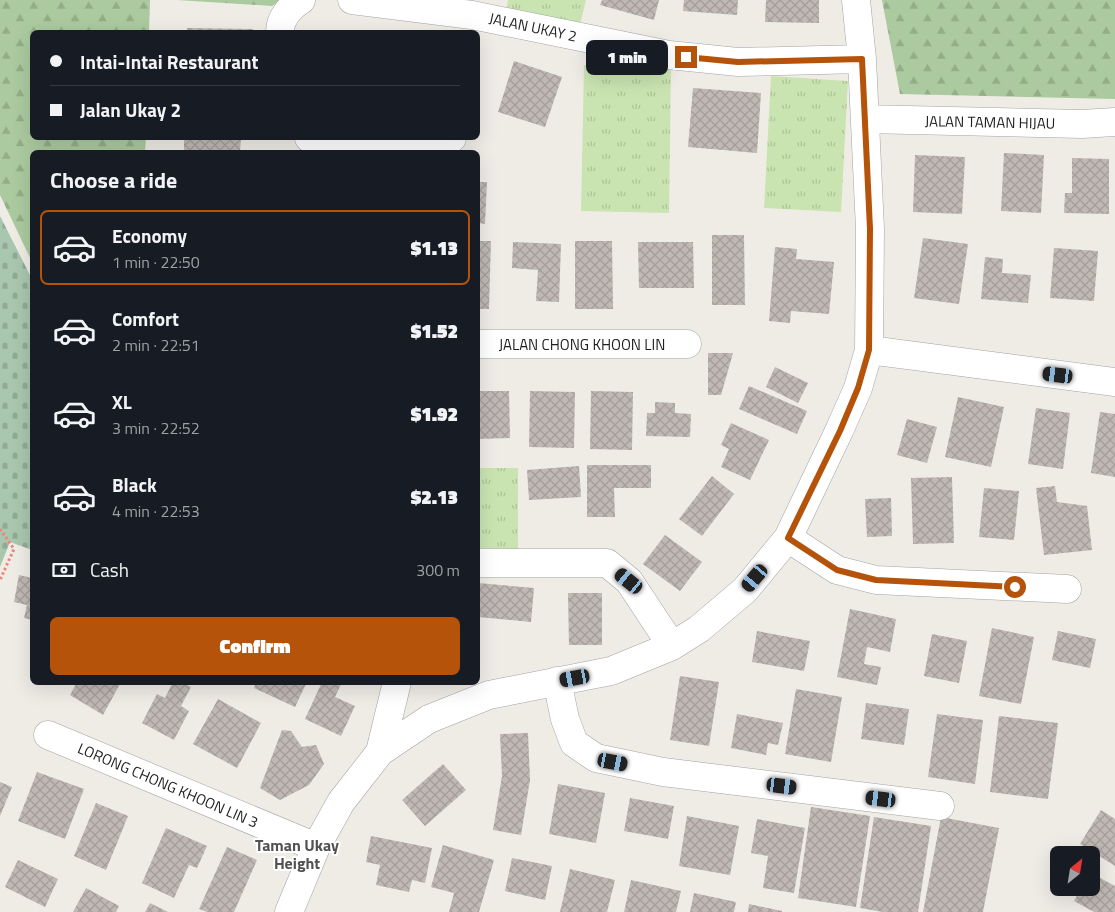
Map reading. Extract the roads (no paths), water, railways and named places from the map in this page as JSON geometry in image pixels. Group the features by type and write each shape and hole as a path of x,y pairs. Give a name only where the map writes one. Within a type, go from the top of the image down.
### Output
{"street":[{"path":"280,30 290,7 301,0"},
{"name":"JALAN UKAY 2","path":"352,0 472,24 669,55 738,62 862,59"},
{"path":"289,912 316,847 342,802 380,752 477,689 557,681 612,672 672,646 699,629 745,590 788,538 840,431 858,388 869,350 870,229 862,59 856,0"},
{"name":"JALAN TAMAN HIJAU","path":"865,120 1082,124 1115,122"},
{"path":"347,140 442,145 449,140"},
{"name":"JALAN CHONG KHOON LIN","path":"480,344 687,344"},
{"path":"869,350 1115,382"},
{"path":"788,538 837,570 876,580 1068,589"},
{"path":"480,563 607,563 629,581 672,646"},
{"path":"557,681 565,719 574,743 596,758 664,772 940,806"},
{"path":"380,752 396,685"},
{"name":"LORONG CHONG KHOON LIN 3","path":"48,735 316,847"}],"district":[{"name":"Taman Ukay Height","path":"297,854"}]}
